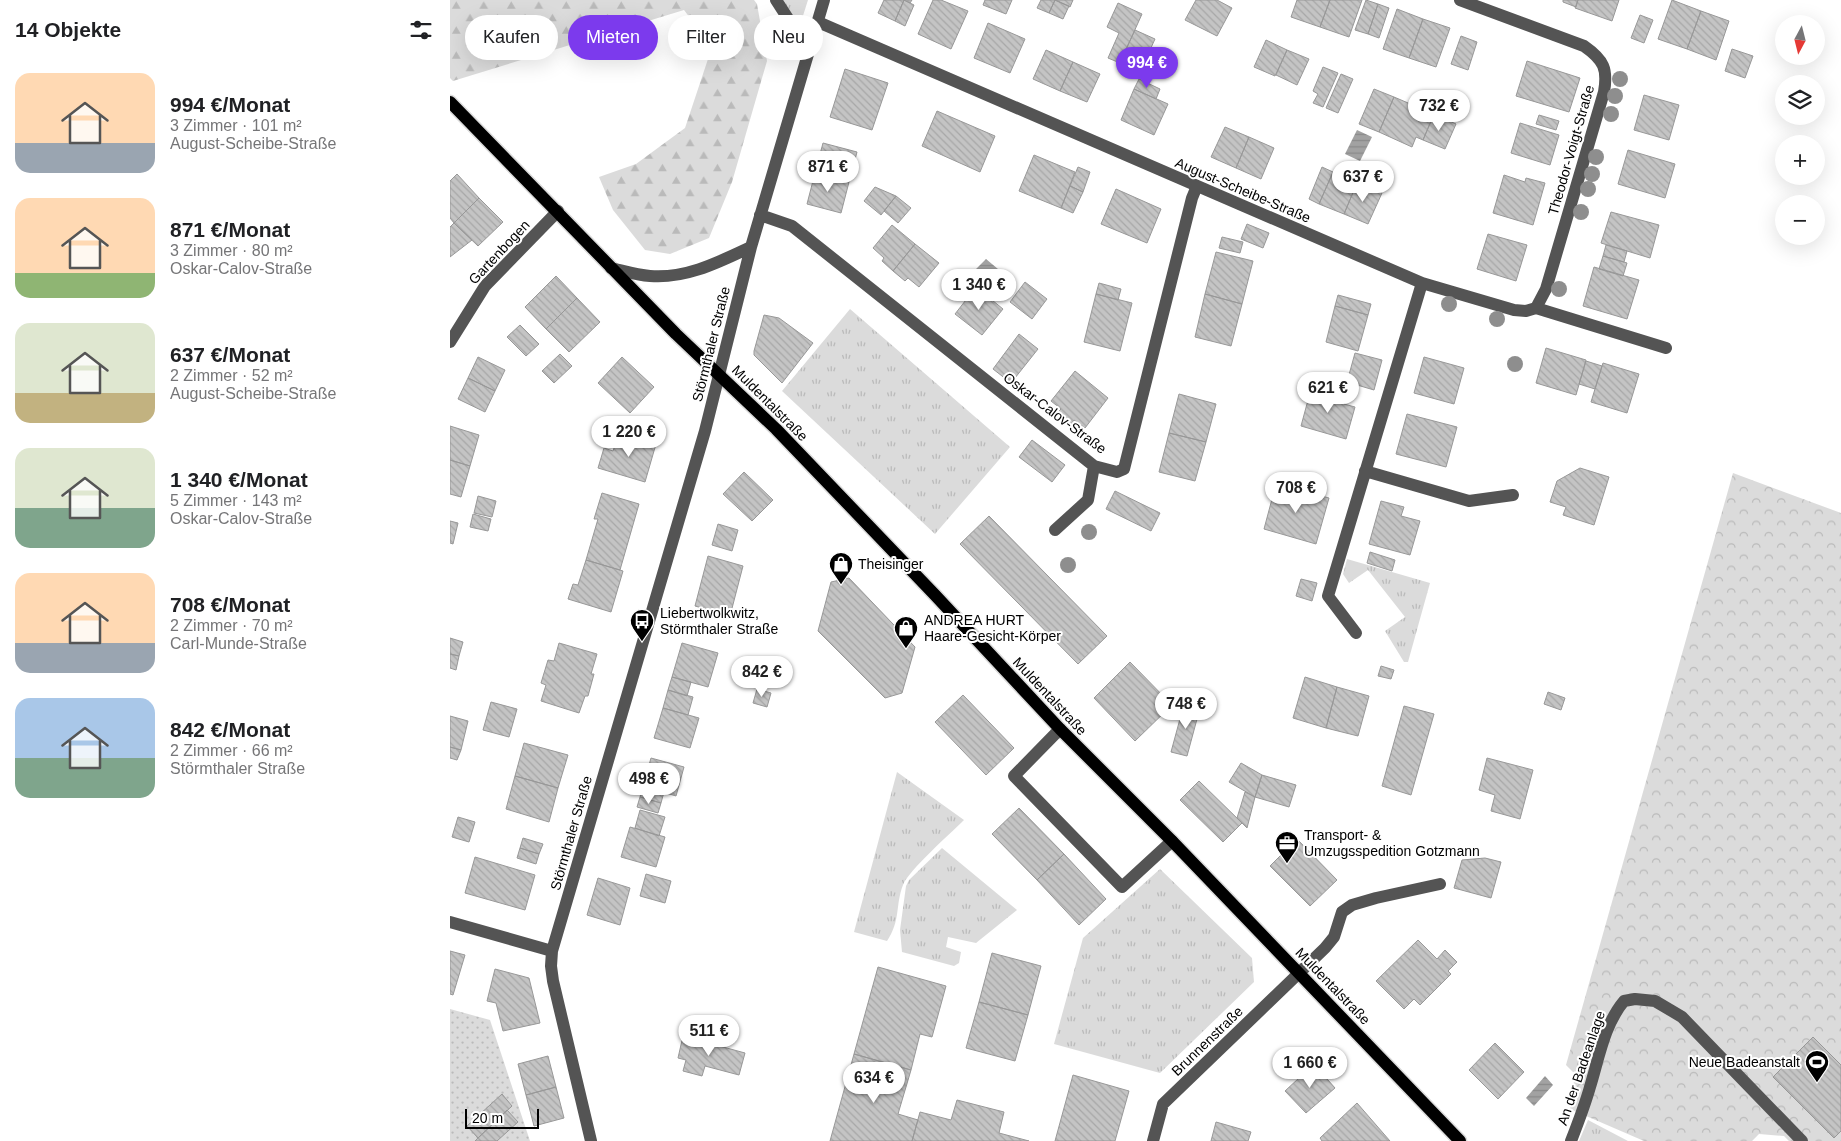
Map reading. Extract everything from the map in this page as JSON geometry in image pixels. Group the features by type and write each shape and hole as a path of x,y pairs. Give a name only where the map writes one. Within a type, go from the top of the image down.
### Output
{"main road":[{"name":"Muldentalstraße","path":"450,102 676,334 776,429 852,507 1060,729 1172,841 1460,1141"}],"street":[{"path":"776,0 786,15"},
{"name":"Störmthaler Straße","path":"820,15 824,0"},
{"name":"Theodor-Voigt-Straße","path":"1460,0 1584,46 1596,54 1603,63 1606,72 1604,92 1555,261 1546,289 1536,308"},
{"name":"August-Scheibe-Straße","path":"823,24 1422,283 1514,310 1526,311 1536,308 1666,348"},
{"name":"Störmthaler Straße","path":"591,1141 553,981 552,951 705,431 760,215 806,60"},
{"name":"Oskar-Calov-Straße","path":"760,215 792,226 1094,466 1117,472 1124,468 1190,207 1197,186"},
{"name":"Gartenbogen","path":"450,342 485,286 558,211"},
{"name":"Störmthaler Straße","path":"611,268 650,276 678,275 700,270 751,248"},
{"path":"1356,633 1328,596 1422,283"},
{"path":"1055,530 1088,500 1094,466"},
{"path":"1365,470 1469,501 1514,495"},
{"path":"1060,729 1014,776 1122,887 1172,841"},
{"name":"Brunnenstraße","path":"1153,1141 1163,1104 1326,948 1334,937 1342,912 1352,905 1376,898 1440,884"},
{"path":"450,922 552,951"},
{"name":"An der Badeanlage","path":"1571,1141 1586,1104 1606,1033 1613,1017 1624,1001 1635,998 1655,1001 1682,1017 1802,1141"}],"green space":[{"path":"450,0 754,0 757,4 759,15 754,15 754,60 767,61 732,182 709,238 670,254 645,250 613,210 599,177 636,164 685,128 708,60 744,60 744,15 688,15 684,10 658,18 658,15 568,15 568,46 558,49 558,15 465,15 465,60 521,60 453,81 450,78"},
{"path":"776,0 808,0 803,15 785,15"},
{"path":"850,309 1010,447 935,534 782,391"},
{"path":"1733,473 1841,513 1841,1141 1789,1141 1784,1136 1759,1134 1752,1141 1644,1141 1570,1109 1575,1074 1566,1065"},
{"path":"1347,559 1430,583 1408,662 1404,662 1385,631 1405,617 1368,570 1349,583 1343,574"},
{"path":"897,772 964,820 921,862 903,885 896,920 887,941 854,932"},
{"path":"942,848 1017,910 976,943 948,937 946,947 961,952 959,963 954,966 902,952 900,930 906,886 909,880"},
{"path":"1160,869 1252,958 1254,982 1160,1073 1054,1044 1083,938"},
{"path":"450,1009 490,1020 530,1141 450,1141"},
{"path":"1588,1120 1628,1141 1579,1141"}],"shaded area":[{"path":"1357,130 1372,137 1360,161 1345,154"},
{"path":"986,259 1004,274 993,285 975,270"},
{"path":"1545,1076 1553,1085 1534,1106 1526,1098"}],"building":[{"path":"884,0 904,0 895,21 878,13"},
{"path":"904,0 914,5 905,26 895,21"},
{"path":"933,0 941,0 968,11 951,49 918,34"},
{"path":"985,0 1012,0 1006,14 983,5"},
{"path":"1041,0 1055,0 1049,13 1037,8"},
{"path":"1055,0 1073,0 1070,7"},
{"path":"1055,0 1069,6 1063,19 1049,13"},
{"path":"1196,0 1217,0 1232,8 1217,36 1185,20"},
{"path":"1297,0 1330,0 1320,27 1291,17"},
{"path":"1330,0 1362,0 1349,37 1320,27"},
{"path":"1366,0 1378,4 1368,34 1355,30"},
{"path":"1563,0 1578,0 1576,7 1563,2"},
{"path":"1578,0 1619,0 1612,21 1575,8"},
{"path":"1672,0 1701,11 1687,49 1658,39"},
{"path":"1118,3 1142,14 1120,63 1108,58 1119,33 1107,27"},
{"path":"1378,4 1389,8 1379,38 1368,34"},
{"path":"1397,9 1423,19 1409,58 1383,49"},
{"path":"1701,11 1729,21 1716,60 1687,49"},
{"path":"1640,15 1653,20 1644,43 1631,38"},
{"path":"1423,19 1450,28 1436,67 1409,58"},
{"path":"988,23 1025,39 1010,73 974,58"},
{"path":"1135,30 1155,39 1139,74 1119,64"},
{"path":"1461,36 1477,42 1468,70 1451,64"},
{"path":"1266,40 1287,50 1275,76 1254,67"},
{"path":"1732,49 1753,56 1745,78 1725,71"},
{"path":"1046,50 1073,62 1060,91 1033,79"},
{"path":"1287,50 1309,59 1297,85 1276,75"},
{"path":"1527,61 1580,78 1569,112 1516,96"},
{"path":"1073,62 1100,74 1087,102 1060,91"},
{"path":"1323,67 1338,73 1323,107 1313,103 1318,94 1313,91"},
{"path":"845,69 888,83 872,130 830,117"},
{"path":"1341,74 1353,79 1338,113 1326,108"},
{"path":"1139,79 1160,89 1156,99 1134,89"},
{"path":"1134,89 1168,104 1154,135 1121,120"},
{"path":"1374,89 1394,97 1379,132 1359,124"},
{"path":"1644,95 1679,105 1669,140 1634,130"},
{"path":"1394,97 1434,114 1423,140 1416,137 1412,147 1379,132"},
{"path":"937,111 995,136 980,172 922,146"},
{"path":"1434,114 1456,124 1445,149 1423,140"},
{"path":"1539,115 1559,121 1556,130 1536,124"},
{"path":"1520,123 1559,135 1550,165 1511,153"},
{"path":"1225,127 1249,137 1236,168 1211,157"},
{"path":"1249,137 1274,148 1261,179 1236,168"},
{"path":"823,143 857,152 849,182 815,173"},
{"path":"1628,150 1675,164 1665,198 1618,184"},
{"path":"1034,155 1075,172 1061,208 1019,191"},
{"path":"1078,167 1090,172 1083,192 1070,186"},
{"path":"1322,167 1333,172 1319,204 1309,199"},
{"path":"1333,172 1357,183 1344,214 1319,204"},
{"path":"815,173 849,182 841,213 807,204"},
{"path":"457,174 479,198 454,223 450,218 450,181"},
{"path":"1504,175 1525,182 1526,178 1545,183 1533,225 1493,213"},
{"path":"1357,183 1382,193 1368,224 1344,214"},
{"path":"1070,186 1083,192 1073,213 1061,208"},
{"path":"875,187 896,196 881,215 864,201"},
{"path":"1116,189 1161,209 1147,243 1101,224"},
{"path":"896,196 911,208 898,223 884,211"},
{"path":"479,198 503,222 478,246 454,223"},
{"path":"1611,212 1659,225 1650,258 1601,243"},
{"path":"454,223 472,240 450,257 450,227"},
{"path":"1247,224 1269,233 1263,248 1241,239"},
{"path":"892,225 915,244 893,271 882,261 884,258 873,248"},
{"path":"1488,234 1527,245 1516,281 1477,269"},
{"path":"1222,237 1243,242 1240,253 1219,248"},
{"path":"915,244 939,263 919,287 908,278 905,281 893,271"},
{"path":"1606,245 1627,251 1624,262 1603,256"},
{"path":"1216,252 1253,261 1242,304 1205,294"},
{"path":"1603,256 1627,263 1623,276 1599,269"},
{"path":"1594,267 1639,280 1627,319 1583,306"},
{"path":"556,276 577,298 546,329 525,307"},
{"path":"1025,282 1047,299 1032,319 1010,302"},
{"path":"1099,283 1121,289 1118,300 1096,294"},
{"path":"976,287 1003,309 982,335 955,314"},
{"path":"1096,294 1132,303 1120,351 1084,342"},
{"path":"1205,294 1242,304 1231,346 1195,337"},
{"path":"1338,295 1371,304 1368,315 1335,306"},
{"path":"577,298 600,322 569,352 546,329"},
{"path":"1335,306 1368,315 1358,351 1326,342"},
{"path":"764,315 779,318 813,343 782,383 754,355"},
{"path":"520,325 539,344 526,356 507,337"},
{"path":"1019,334 1038,349 1011,383 993,369"},
{"path":"1546,348 1586,360 1576,395 1536,383"},
{"path":"1355,353 1382,360 1374,390 1347,382"},
{"path":"560,354 572,366 554,383 542,371"},
{"path":"478,357 505,370 495,391 468,378"},
{"path":"622,357 654,387 630,413 598,383"},
{"path":"1424,357 1464,368 1454,404 1414,393"},
{"path":"1586,361 1602,366 1595,389 1579,384"},
{"path":"1603,363 1639,374 1627,413 1591,402"},
{"path":"1075,371 1108,398 1085,428 1074,420 1071,424 1057,413 1061,409 1051,401"},
{"path":"468,378 495,391 485,412 458,399"},
{"path":"1311,389 1345,398 1344,404 1355,407 1346,439 1301,426"},
{"path":"1179,394 1216,404 1206,442 1169,433"},
{"path":"1407,414 1457,427 1446,467 1396,454"},
{"path":"450,426 479,435 470,466 450,460"},
{"path":"619,433 656,444 645,482 598,468 604,448 613,451"},
{"path":"1169,433 1206,442 1195,481 1159,472"},
{"path":"1032,440 1065,465 1052,482 1019,457"},
{"path":"450,460 470,466 461,497 450,494"},
{"path":"1580,468 1609,477 1594,525 1563,515 1566,507 1550,502 1557,481"},
{"path":"744,472 773,500 752,521 723,494"},
{"path":"1276,484 1329,498 1316,544 1264,529"},
{"path":"1115,491 1160,513 1151,531 1106,509"},
{"path":"602,493 639,504 620,570 586,560 598,519 594,519"},
{"path":"478,496 496,501 492,517 474,513"},
{"path":"1381,501 1404,507 1401,516 1420,521 1410,555 1369,544"},
{"path":"473,514 491,519 488,531 470,527"},
{"path":"989,516 1107,636 1078,664 960,544"},
{"path":"450,521 458,523 453,544 450,543"},
{"path":"718,524 738,530 732,551 712,545"},
{"path":"1370,552 1395,560 1392,571 1367,563"},
{"path":"708,556 743,566 730,616 695,606"},
{"path":"586,560 623,571 611,612 568,599 573,584 578,585"},
{"path":"849,578 915,647 902,693 885,698 818,631 831,582"},
{"path":"1301,579 1317,583 1312,601 1296,596"},
{"path":"450,638 463,642 459,656 450,654"},
{"path":"559,643 597,654 591,674 594,674 588,696 585,696 579,713 541,701 546,685 541,683 548,660 554,661"},
{"path":"682,643 718,653 708,687 672,677"},
{"path":"450,654 459,656 456,670 450,668"},
{"path":"1130,662 1172,705 1135,741 1094,698"},
{"path":"1381,666 1394,670 1391,679 1378,676"},
{"path":"672,677 691,682 687,696 668,690"},
{"path":"1305,677 1337,687 1326,728 1293,718"},
{"path":"1337,687 1369,696 1358,736 1326,728"},
{"path":"757,689 771,693 767,707 753,703"},
{"path":"668,690 693,697 688,715 663,708"},
{"path":"1548,692 1565,698 1561,710 1544,704"},
{"path":"963,695 1014,748 986,775 935,722"},
{"path":"491,702 517,709 509,737 483,730"},
{"path":"1184,704 1200,708 1187,756 1171,752"},
{"path":"1404,706 1434,714 1411,795 1382,786"},
{"path":"663,708 699,718 690,748 654,738"},
{"path":"450,716 468,721 461,750 450,747"},
{"path":"524,743 568,755 558,788 515,776"},
{"path":"450,747 461,750 457,760 450,758"},
{"path":"651,758 684,767 676,796 643,786"},
{"path":"1487,758 1533,770 1520,819 1491,811 1495,795 1479,790"},
{"path":"1241,763 1262,775 1255,797 1229,782"},
{"path":"1262,775 1296,785 1289,807 1255,797"},
{"path":"515,776 558,788 549,822 506,809"},
{"path":"1199,781 1242,823 1223,842 1180,800"},
{"path":"643,786 664,792 661,803 640,797"},
{"path":"1245,792 1255,797 1247,828 1237,818"},
{"path":"640,797 661,803 658,813 637,807"},
{"path":"1019,808 1064,854 1037,880 992,834"},
{"path":"640,810 665,817 659,836 635,828"},
{"path":"458,817 475,822 469,842 452,837"},
{"path":"630,827 665,837 656,867 621,857"},
{"path":"523,838 543,844 539,854 520,848"},
{"path":"1297,839 1337,880 1310,906 1270,866"},
{"path":"520,848 539,854 536,864 517,858"},
{"path":"1064,854 1106,899 1079,925 1037,880"},
{"path":"475,857 535,875 525,910 465,893"},
{"path":"1485,858 1501,862 1491,898 1454,888 1462,860"},
{"path":"646,874 671,881 665,903 640,896"},
{"path":"598,878 630,888 620,925 587,915"},
{"path":"1418,940 1437,959 1445,950 1457,962 1448,971 1451,974 1420,1005 1414,999 1404,1009 1376,981"},
{"path":"450,951 465,955 453,995 450,994"},
{"path":"992,953 1041,966 1028,1015 979,1002"},
{"path":"878,967 946,986 932,1037 920,1034 911,1070 854,1054"},
{"path":"495,969 529,978 540,1023 503,1031 496,1003 487,1001"},
{"path":"979,1002 1028,1015 1015,1061 966,1048"},
{"path":"683,1036 745,1053 739,1075 705,1066 702,1076 683,1071 686,1060 678,1058"},
{"path":"1813,1037 1841,1065 1841,1131 1834,1138 1773,1077"},
{"path":"1495,1043 1524,1072 1498,1099 1469,1070"},
{"path":"854,1054 911,1070 898,1114 918,1120 912,1141 830,1141"},
{"path":"548,1056 556,1087 526,1095 518,1064"},
{"path":"1314,1064 1335,1088 1306,1113 1285,1091"},
{"path":"1073,1075 1129,1091 1115,1141 1055,1141"},
{"path":"556,1087 564,1118 534,1126 526,1095"},
{"path":"502,1094 512,1106 478,1138 467,1126"},
{"path":"957,1100 1004,1112 999,1133 1029,1141 912,1141 920,1112 951,1120"},
{"path":"1357,1103 1390,1141 1322,1141 1320,1138"},
{"path":"507,1110 518,1122 497,1141 475,1141"},
{"path":"1216,1122 1251,1132 1248,1141 1211,1141"}],"place":[{"name":"Theisinger","path":"841,585"},
{"name":"Liebertwolkwitz, Störmthaler Straße","path":"642,642"},
{"name":"ANDREA HURT Haare-Gesicht-Körper","path":"906,649"},
{"name":"Transport- & Umzugsspedition Gotzmann","path":"1287,864"},
{"name":"Neue Badeanstalt","path":"1817,1083"}]}
